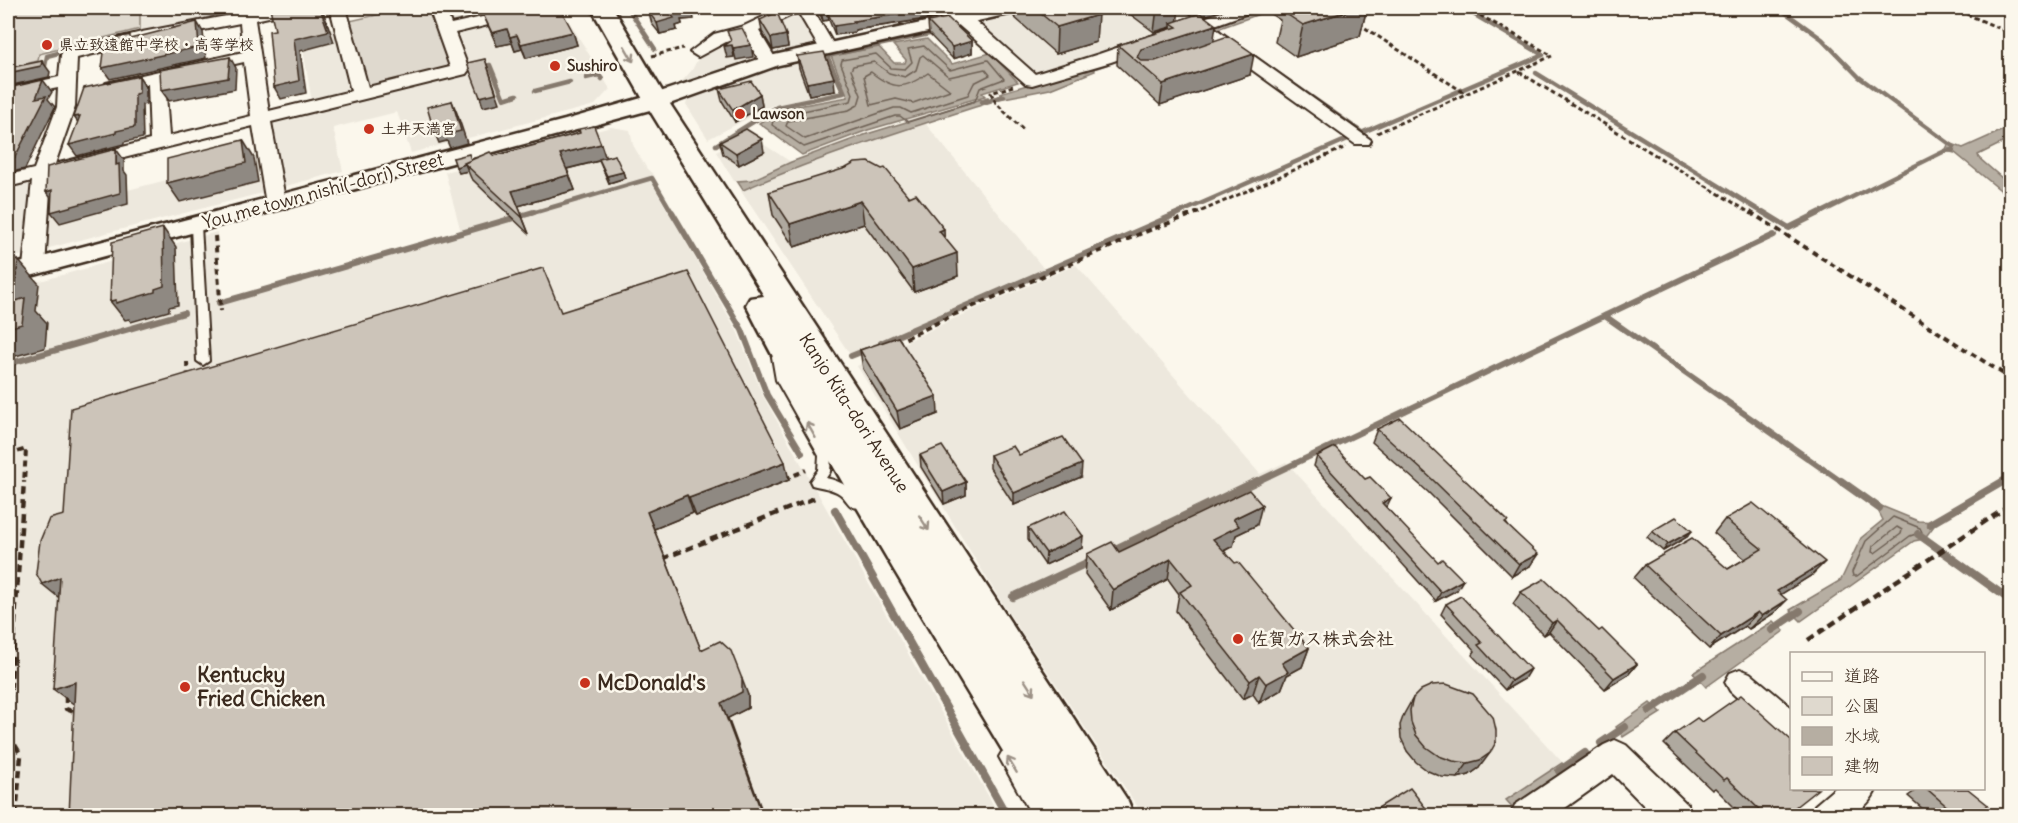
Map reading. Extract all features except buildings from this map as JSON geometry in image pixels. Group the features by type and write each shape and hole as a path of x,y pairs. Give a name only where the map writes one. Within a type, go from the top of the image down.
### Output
{"highway":[{"name":"Kanjo Kita-dori Avenue","path":"582,8 647,103 1112,816"},
{"name":"Kanjo Kita-dori Avenue","path":"602,8 647,103 772,324 799,378 851,468 1067,816"}],"street":[{"path":"34,267 42,174 77,90 69,55 132,39 290,8"},
{"path":"338,8 361,94"},
{"path":"8,182 460,70 437,8"},
{"path":"446,30 541,8"},
{"path":"702,48 794,8"},
{"path":"804,8 827,47"},
{"path":"947,8 965,20 1032,80 1202,28 1247,8"},
{"name":"You me town nishi(-dori) Street","path":"8,274 205,228 276,204 647,103 768,61 965,20 1011,8"},
{"path":"1177,14 1231,47 1362,140"},
{"path":"247,16 261,119 276,204"},
{"path":"750,29 768,61"},
{"path":"1210,54 1231,47"},
{"path":"8,93 77,90 156,78 252,55"},
{"path":"156,78 160,144"},
{"path":"1740,682 1790,727"},
{"path":"1526,816 1615,755 1677,816"},
{"path":"1826,816 1859,790"}],"lane":[{"path":"203,361 205,228"},
{"path":"772,324 782,380 825,456 824,472 816,481 829,482 849,492 861,512"},
{"path":"999,745 1041,816"}],"path":[{"path":"1467,8 1552,56"},
{"path":"1953,8 2010,33"},
{"path":"1352,20 1466,94"},
{"path":"649,57 702,48"},
{"path":"1518,71 1786,234 2010,378"},
{"path":"991,93 996,103 1024,131"},
{"path":"891,346 953,315 1131,238 1183,219"},
{"path":"205,228 221,311"},
{"path":"186,357 188,383"},
{"path":"8,455 26,449 8,733 21,755 16,816"},
{"path":"781,480 809,469"},
{"path":"656,555 658,560 823,495"},
{"path":"1808,639 2010,505"},
{"path":"67,685 66,709 77,713 87,709"}],"shaded area":[{"name":"県立致遠館中学校・高等学校","path":"8,8 209,8 209,18 131,33 43,56 43,64 8,71"},
{"path":"445,8 561,8 610,89 595,105 411,153 397,112 333,128 343,171 282,187 270,119 471,71"},
{"path":"1034,8 1156,8 1184,28 1033,77 977,23"},
{"path":"802,10 819,44 735,66 677,87 692,70 701,53 710,45"},
{"path":"337,28 355,92 312,103 301,37"},
{"path":"824,55 839,93 774,105 708,139 686,104 688,97 748,75"},
{"path":"925,123 1044,269 928,319 851,356 741,191 793,168"},
{"path":"611,127 630,130 633,145 647,169 655,176 461,232 445,172"},
{"path":"749,135 791,162 752,180 734,181 716,152"},
{"path":"260,156 266,192 45,249 50,210"},
{"path":"34,179 27,254 8,259 8,185"},
{"path":"650,180 737,331 763,396 999,815 8,815 8,366 183,316 184,312 8,362 8,290 217,232 221,300 224,304"},
{"path":"1076,265 1260,474 1286,462 1587,789 1547,815 1143,815 1002,603 857,366 955,318"}],"green space":[{"name":"県立致遠館中学校・高等学校","path":"8,8 140,8 140,29 39,54 38,61 8,68"},
{"path":"407,8 429,8 452,69 367,90 350,21"}],"water":[{"path":"1257,8 1276,8 1220,28 1220,31 1364,132 1361,133 1207,25"},
{"path":"927,39 952,64 990,53 1018,82 982,93 985,96 868,130 802,155 759,123 781,109 848,97 831,56 879,47 894,63 905,63 906,60 893,45"},
{"path":"1091,66 1095,71 1050,89 999,99 1000,93"},
{"path":"988,97 991,102 835,154 743,190 737,181 752,180 791,162 867,134"},
{"path":"2010,127 2010,139 1978,155 2010,185 2010,198 1955,153 1945,151 1949,143 1963,148"},
{"path":"1874,503 1918,521 1937,522 1924,539 1914,541 1801,621 1790,610 1841,580 1861,538 1883,520"},
{"path":"1773,621 1784,631 1706,687 1693,673"},
{"path":"1650,703 1661,713 1623,737 1616,727"},
{"path":"1562,763 1573,773 1516,811 1506,800"}],"waterway":[{"path":"197,22 212,18 212,8"},
{"path":"256,11 270,8"},
{"path":"628,8 655,49"},
{"path":"1361,133 1543,55 1463,8"},
{"path":"1779,8 1822,39 1859,77 1954,147"},
{"path":"716,145 777,107 844,93 827,56 934,33"},
{"path":"38,68 45,66 47,56 70,50"},
{"path":"1086,70 1107,63"},
{"path":"480,68 490,65 504,99 517,95"},
{"path":"1536,73 1765,214"},
{"path":"586,78 599,75 602,79"},
{"path":"535,91 570,82"},
{"path":"982,102 1004,96"},
{"path":"1177,214 1350,138"},
{"path":"1818,214 1945,151 1953,150"},
{"path":"529,214 652,178 673,214"},
{"path":"219,303 534,212"},
{"path":"672,212 742,330 767,395 802,453"},
{"path":"881,343 1181,212"},
{"path":"1763,212 1789,228 1821,212"},
{"path":"1254,483 1774,235"},
{"path":"8,364 184,313"},
{"path":"1605,316 1843,483"},
{"path":"851,356 866,350"},
{"path":"2001,483 2010,478"},
{"path":"1111,551 1257,481"},
{"path":"1841,481 1879,508"},
{"path":"1930,524 2004,481"},
{"path":"835,510 1007,816"},
{"path":"1918,534 2010,600"},
{"path":"1013,597 1091,561"},
{"path":"1772,630 1800,611"},
{"path":"1649,711 1703,675"},
{"path":"1601,743 1625,727"},
{"path":"1559,771 1585,753"}],"place":[{"name":"県立致遠館中学校・高等学校","path":"47,45"},
{"name":"Sushiro","path":"555,66"},
{"name":"Lawson","path":"740,114"},
{"name":"土井天満宮","path":"369,129"},
{"name":"佐賀ガス株式会社","path":"1238,639"},
{"name":"McDonald's","path":"585,683"},
{"name":"Kentucky Fried Chicken","path":"185,687"}]}
